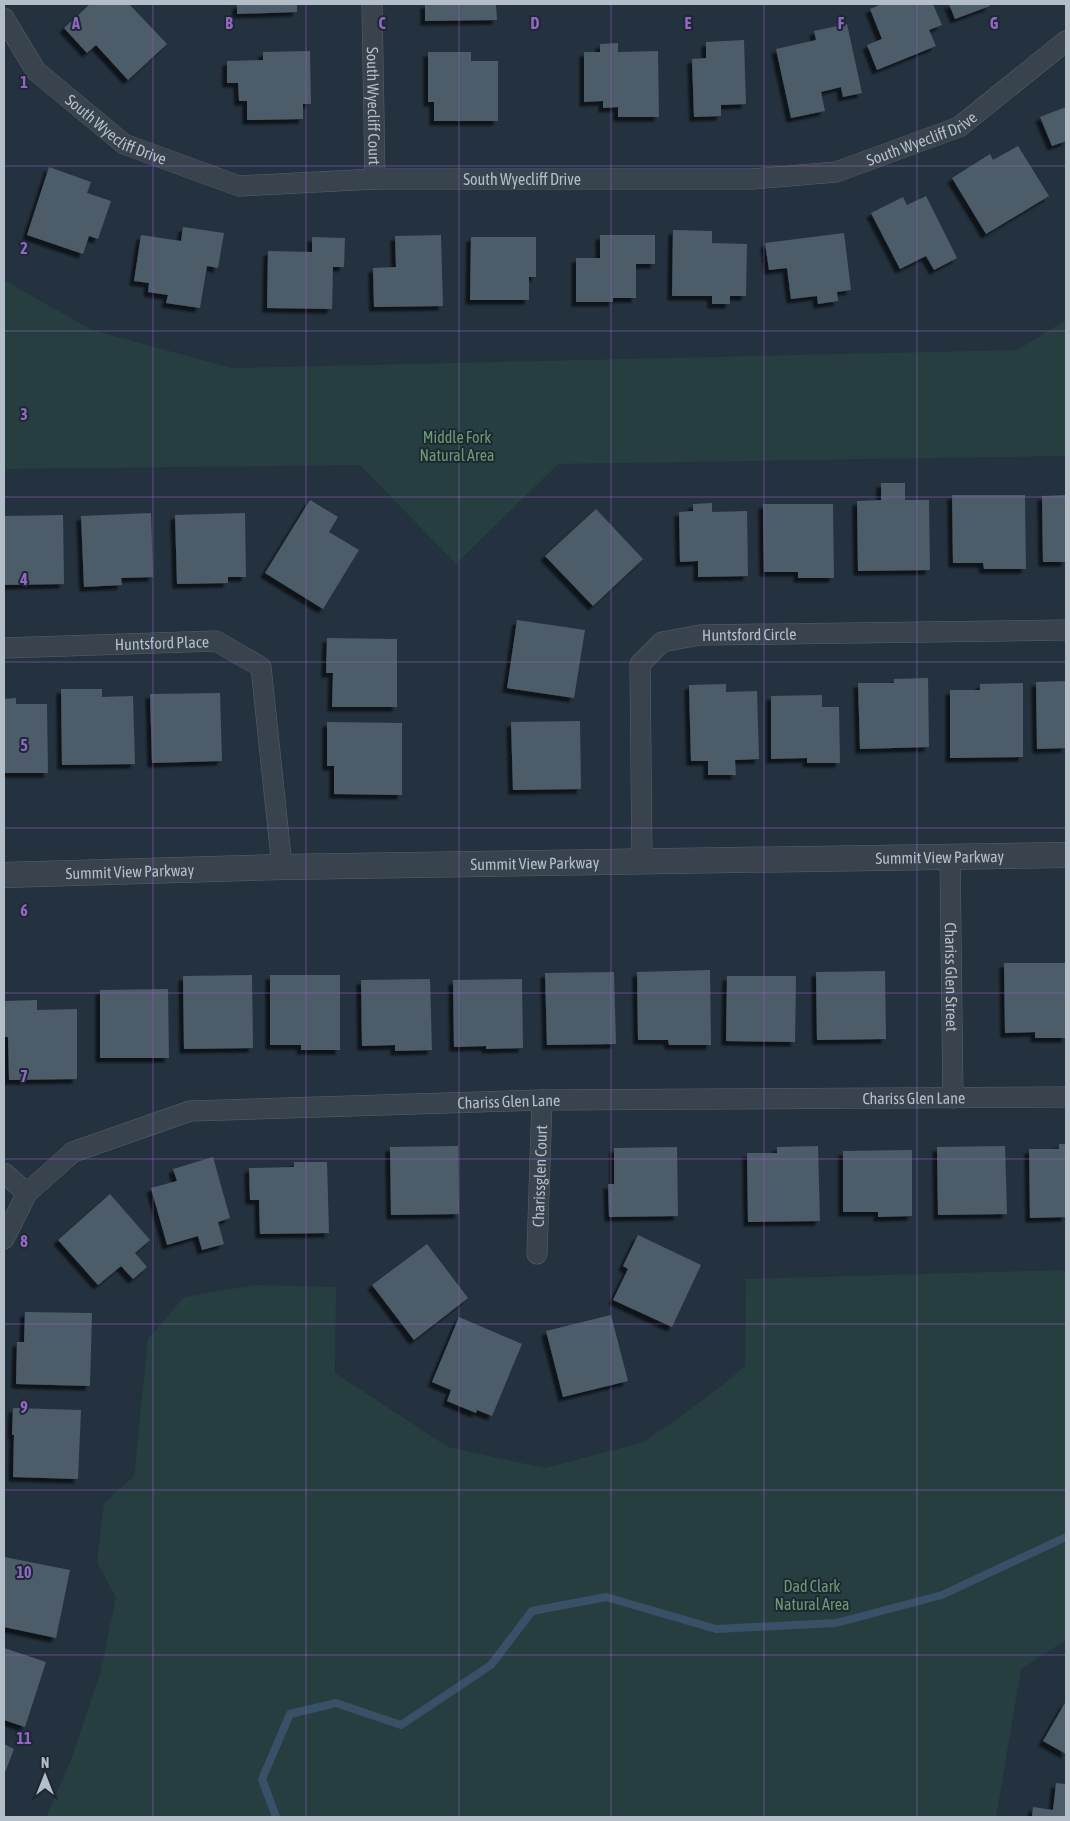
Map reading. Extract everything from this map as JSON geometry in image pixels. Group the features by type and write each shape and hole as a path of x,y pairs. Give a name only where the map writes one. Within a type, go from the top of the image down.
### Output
{"street":[{"name":"South Wyecliff Court","path":"372,4 375,179"},
{"name":"South Wyecliff Drive","path":"4,18 36,71 124,144 239,186 375,179 752,179 836,172 958,127 1066,41"},
{"name":"Huntsford Circle","path":"642,861 640,664 662,642 700,635 1066,630"},
{"name":"Huntsford Place","path":"4,648 216,641 262,667 282,868"},
{"name":"Summit View Parkway","path":"4,875 642,861 1066,855"},
{"name":"Chariss Glen Street","path":"950,857 952,1098"},
{"name":"Chariss Glen Lane","path":"4,1239 27,1193 73,1152 190,1111 542,1100 1066,1097"},
{"name":"Charissglen Court","path":"537,1254 542,1100"},
{"path":"4,1174 27,1193"}],"green space":[{"name":"Middle Fork Natural Area","path":"4,280 92,330 232,368 1017,350 1066,320 1066,456 558,464 456,564 360,465 4,469"},
{"name":"Dad Clark Natural Area","path":"1066,1270 1066,1640 1021,1669 996,1817 46,1817 70,1762 101,1671 116,1597 97,1563 104,1503 134,1476 148,1339 184,1297 255,1285 336,1287 335,1373 448,1447 545,1468 644,1442 710,1395 745,1366 746,1279"}],"building":[{"path":"90,4 129,4 167,44 128,80 96,45 87,53 64,28"},
{"path":"237,4 297,4 297,12 237,14"},
{"path":"425,4 496,4 497,20 425,21"},
{"path":"882,4 933,4 942,25 929,30 936,46 877,70 867,45 882,39 870,9"},
{"path":"949,4 990,4 990,6 955,19"},
{"path":"847,24 862,93 843,97 841,87 821,92 825,111 791,118 776,49 816,40 814,31"},
{"path":"744,40 746,104 721,105 721,116 694,117 692,59 706,58 706,42"},
{"path":"618,43 618,52 658,51 659,117 618,117 618,107 603,108 603,101 584,102 584,52 600,52 600,44"},
{"path":"310,51 311,104 303,104 303,119 247,120 247,101 239,101 238,83 227,83 227,61 263,60 263,52"},
{"path":"428,52 471,52 471,61 498,61 498,121 434,121 434,102 428,102"},
{"path":"1066,107 1066,141 1052,146 1040,117"},
{"path":"1018,146 1049,196 986,234 952,178 990,154 993,160"},
{"path":"49,167 91,182 87,193 111,201 98,239 89,236 83,254 27,235"},
{"path":"926,196 957,258 934,270 926,256 900,269 871,213 903,197 907,205"},
{"path":"183,227 224,233 218,268 207,266 200,308 166,303 168,295 148,292 149,283 134,281 141,235 181,241"},
{"path":"673,230 712,231 712,243 747,244 746,296 730,296 730,304 712,304 712,296 672,296"},
{"path":"844,233 851,290 837,292 838,301 818,304 817,296 791,299 787,268 769,270 765,243"},
{"path":"441,235 443,306 374,307 373,268 396,267 395,236"},
{"path":"600,235 655,235 655,264 636,264 636,298 613,298 613,302 576,302 576,258 600,258"},
{"path":"312,237 345,238 344,267 333,267 332,309 267,308 268,251 312,252"},
{"path":"471,237 536,237 536,277 529,277 529,300 470,300"},
{"path":"881,483 905,483 905,500 929,500 930,570 858,571 857,501 881,500"},
{"path":"952,495 1025,495 1026,569 984,569 983,563 953,563"},
{"path":"1066,495 1066,562 1043,562 1042,496"},
{"path":"310,500 338,517 329,532 359,550 323,609 265,573"},
{"path":"712,503 712,512 747,511 748,576 698,577 698,561 680,562 679,512 693,511 693,504"},
{"path":"763,504 833,504 834,578 798,578 798,572 764,572"},
{"path":"596,509 643,559 593,606 545,556"},
{"path":"151,513 153,577 121,578 122,585 84,587 81,516"},
{"path":"245,513 246,577 228,577 228,583 177,584 175,515"},
{"path":"63,515 64,584 4,585 4,516"},
{"path":"517,620 585,630 574,698 507,688"},
{"path":"327,638 397,639 397,707 332,707 333,673 326,673"},
{"path":"928,678 929,747 860,749 858,683 894,683 894,679"},
{"path":"1066,681 1066,748 1037,749 1036,682"},
{"path":"1023,683 1023,757 950,758 950,690 980,690 980,684"},
{"path":"726,684 726,692 757,691 759,759 735,760 736,775 708,775 708,761 691,761 689,685"},
{"path":"61,689 102,689 102,697 133,696 135,764 62,765"},
{"path":"220,693 222,761 152,763 150,694"},
{"path":"822,695 822,707 839,707 840,763 807,763 807,758 771,759 771,696"},
{"path":"16,698 16,704 47,704 48,773 4,773 4,699"},
{"path":"580,721 581,789 513,790 511,722"},
{"path":"327,722 402,723 402,795 334,794 334,766 327,766"},
{"path":"1004,963 1066,963 1066,1038 1035,1038 1035,1032 1005,1033"},
{"path":"710,970 711,1045 669,1045 668,1040 638,1040 637,972"},
{"path":"885,971 886,1039 817,1040 816,972"},
{"path":"614,972 616,1044 547,1045 545,973"},
{"path":"252,975 253,1048 184,1049 183,976"},
{"path":"270,975 340,975 340,1050 301,1050 301,1045 270,1045"},
{"path":"727,976 796,976 795,1042 726,1041"},
{"path":"430,979 432,1050 395,1051 395,1045 362,1046 361,980"},
{"path":"522,979 523,1048 486,1049 486,1046 454,1047 453,980"},
{"path":"168,989 169,1058 100,1058 100,990"},
{"path":"37,1000 37,1010 77,1009 77,1079 9,1080 8,1037 4,1037 4,1001"},
{"path":"1059,1144 1066,1144 1066,1217 1030,1218 1029,1149 1059,1149"},
{"path":"458,1146 459,1214 391,1215 390,1147"},
{"path":"818,1146 820,1221 748,1222 747,1153 777,1153 777,1147"},
{"path":"1005,1146 1007,1214 938,1215 937,1147"},
{"path":"677,1147 678,1216 609,1217 608,1184 614,1184 614,1148"},
{"path":"912,1150 912,1216 878,1217 878,1212 843,1212 843,1151"},
{"path":"213,1157 230,1218 218,1222 224,1244 202,1250 198,1236 167,1245 151,1188 177,1181 173,1169"},
{"path":"294,1162 327,1162 329,1233 260,1234 259,1200 250,1200 249,1168 294,1167"},
{"path":"110,1194 150,1240 135,1253 147,1267 133,1279 121,1266 98,1285 58,1240"},
{"path":"638,1235 701,1265 672,1327 613,1300 628,1269 623,1266"},
{"path":"427,1244 468,1298 414,1340 372,1285"},
{"path":"25,1312 92,1313 90,1386 16,1384 17,1342 24,1342"},
{"path":"611,1315 628,1381 563,1397 546,1331"},
{"path":"459,1317 522,1344 492,1416 477,1410 476,1413 447,1401 451,1390 432,1382"},
{"path":"13,1408 81,1410 78,1479 13,1477"},
{"path":"4,1557 70,1570 56,1638 4,1627"},
{"path":"4,1648 46,1662 25,1727 4,1720"},
{"path":"1066,1701 1066,1754 1043,1741"},
{"path":"4,1744 14,1749 4,1775"},
{"path":"1056,1783 1066,1784 1066,1817 1032,1817 1033,1807 1053,1810"}],"waterway":[{"path":"276,1817 262,1779 290,1714 336,1703 401,1725 491,1665 532,1611 606,1597 716,1629 836,1623 942,1595 1066,1537"}]}
